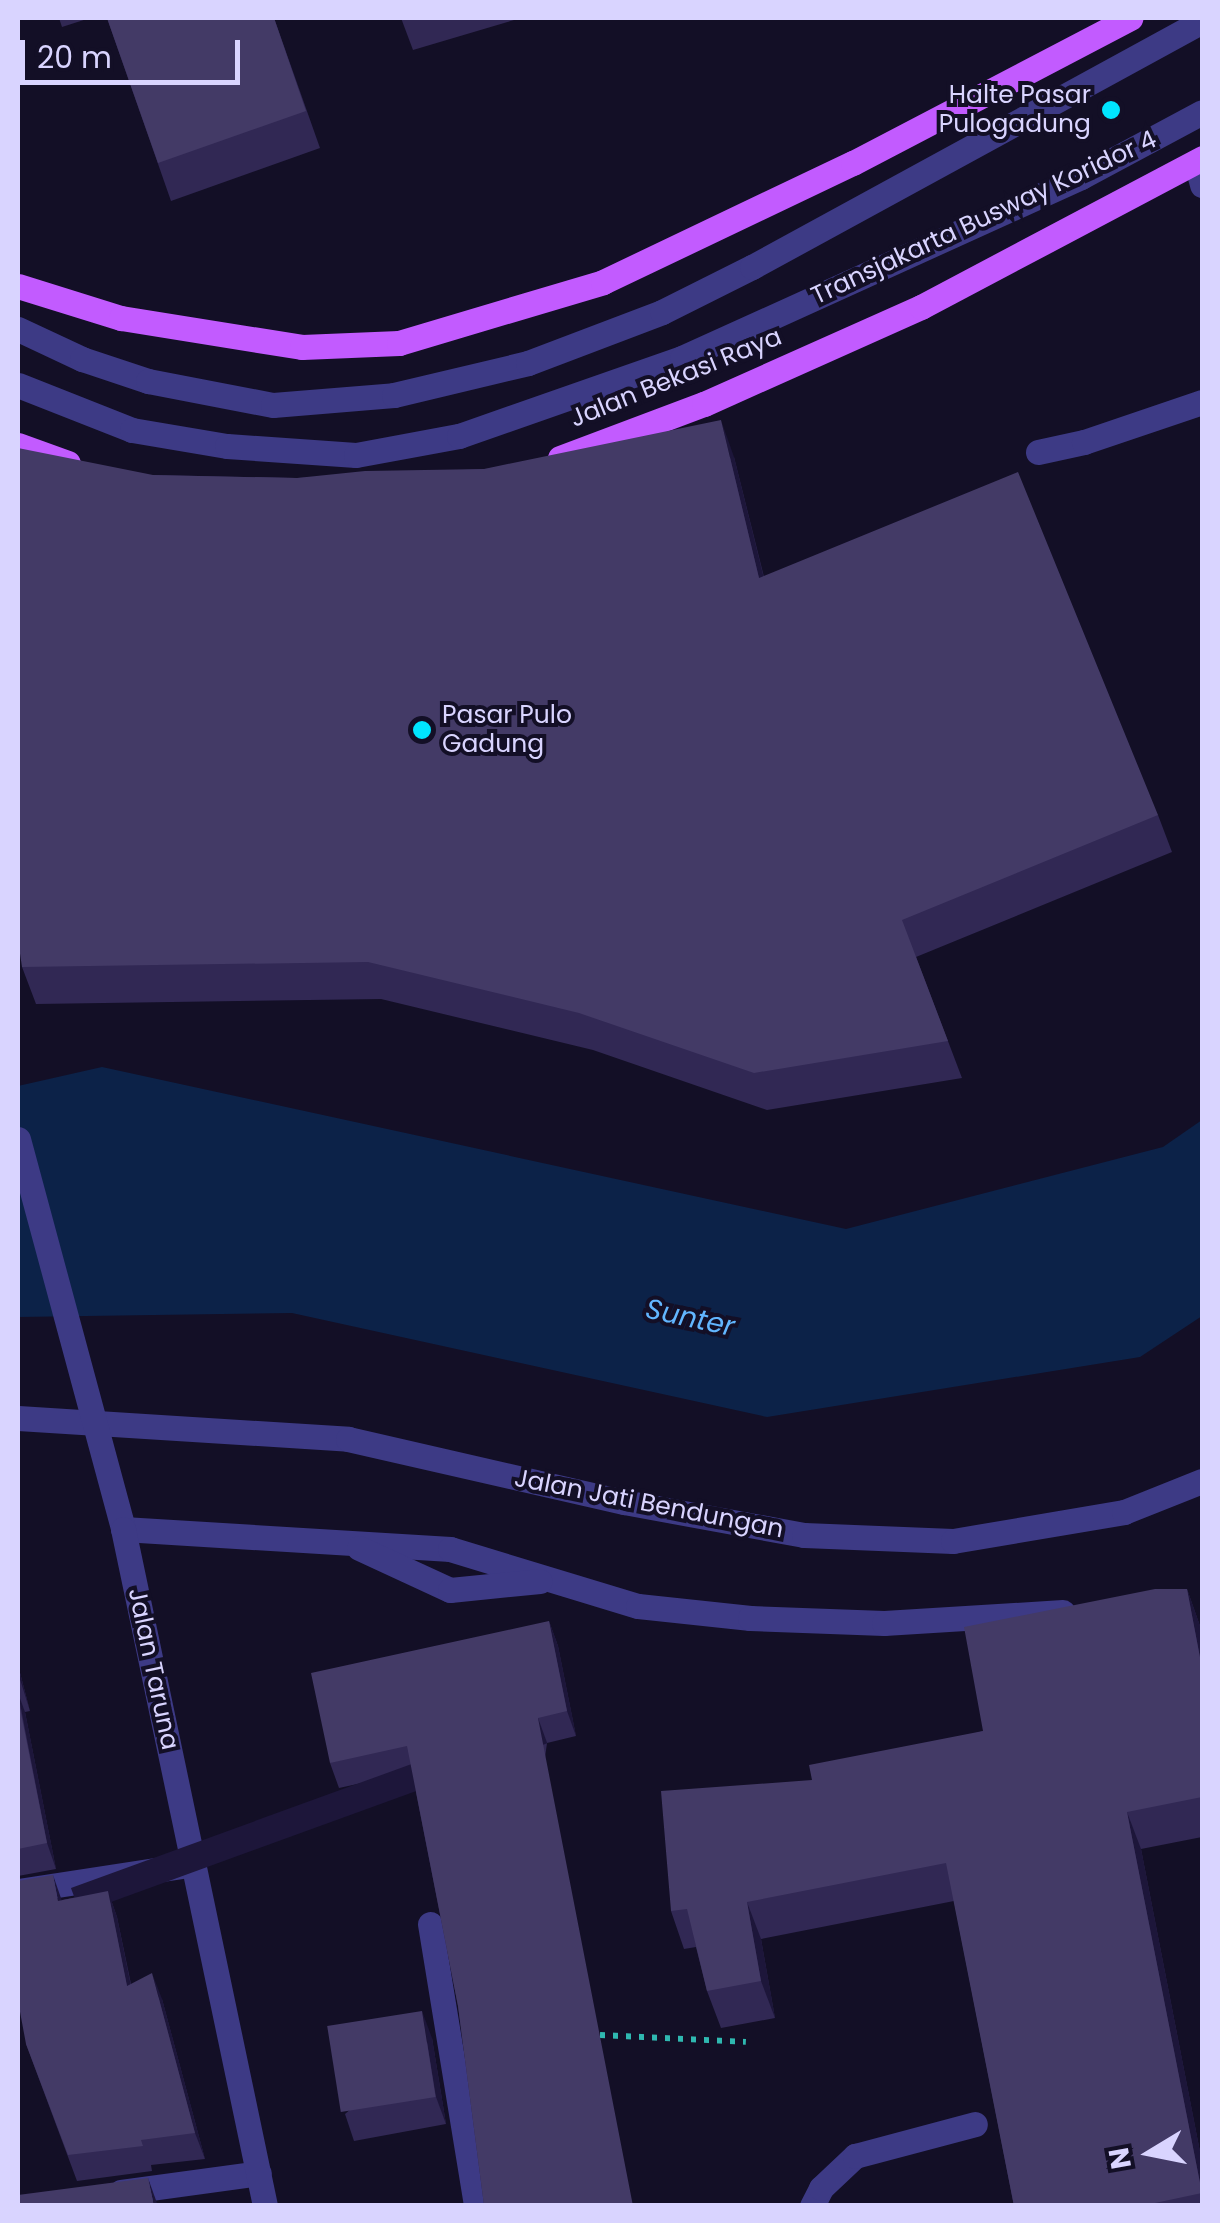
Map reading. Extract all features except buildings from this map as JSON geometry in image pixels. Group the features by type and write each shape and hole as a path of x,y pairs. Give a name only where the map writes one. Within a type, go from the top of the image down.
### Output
{"main road":[{"path":"18,286 121,318 302,346 399,343 603,282 864,157 1130,18"},
{"name":"Jalan Bekasi Raya","path":"532,469 704,404 922,307 1200,168"},
{"path":"18,445 85,468"}],"street":[{"path":"18,329 82,359 148,381 273,405 394,395 528,363 662,312 752,267 1202,21"},
{"name":"Transjakarta Busway Koridor 4","path":"18,386 132,430 227,446 356,455 458,436 573,400 734,336 1081,177 1202,112"},
{"path":"1038,452 1084,442 1202,402"},
{"name":"Jalan Taruna","path":"18,1139 82,1371 92,1423 124,1529 265,2206"},
{"name":"Jalan Jati Bendungan","path":"18,1418 348,1438 624,1502 804,1535 953,1541 1124,1512 1202,1481"},
{"path":"124,1529 450,1549 638,1606 750,1618 884,1622 1084,1611"},
{"path":"347,1542 450,1590 550,1580"},
{"path":"18,1891 194,1864"},
{"path":"430,1924 476,2206"},
{"path":"812,2206 821,2188 855,2156 975,2124"},
{"path":"95,2195 259,2173"}],"path":[{"path":"580,2034 746,2042"}],"water":[{"name":"Sunter","path":"102,1067 846,1229 1163,1147 1202,1120 1202,1316 1140,1357 767,1417 292,1313 18,1317 18,1086"}],"place":[{"name":"Halte Pasar Pulogadung","path":"1111,110"},
{"name":"Pasar Pulo Gadung","path":"422,730"}]}
